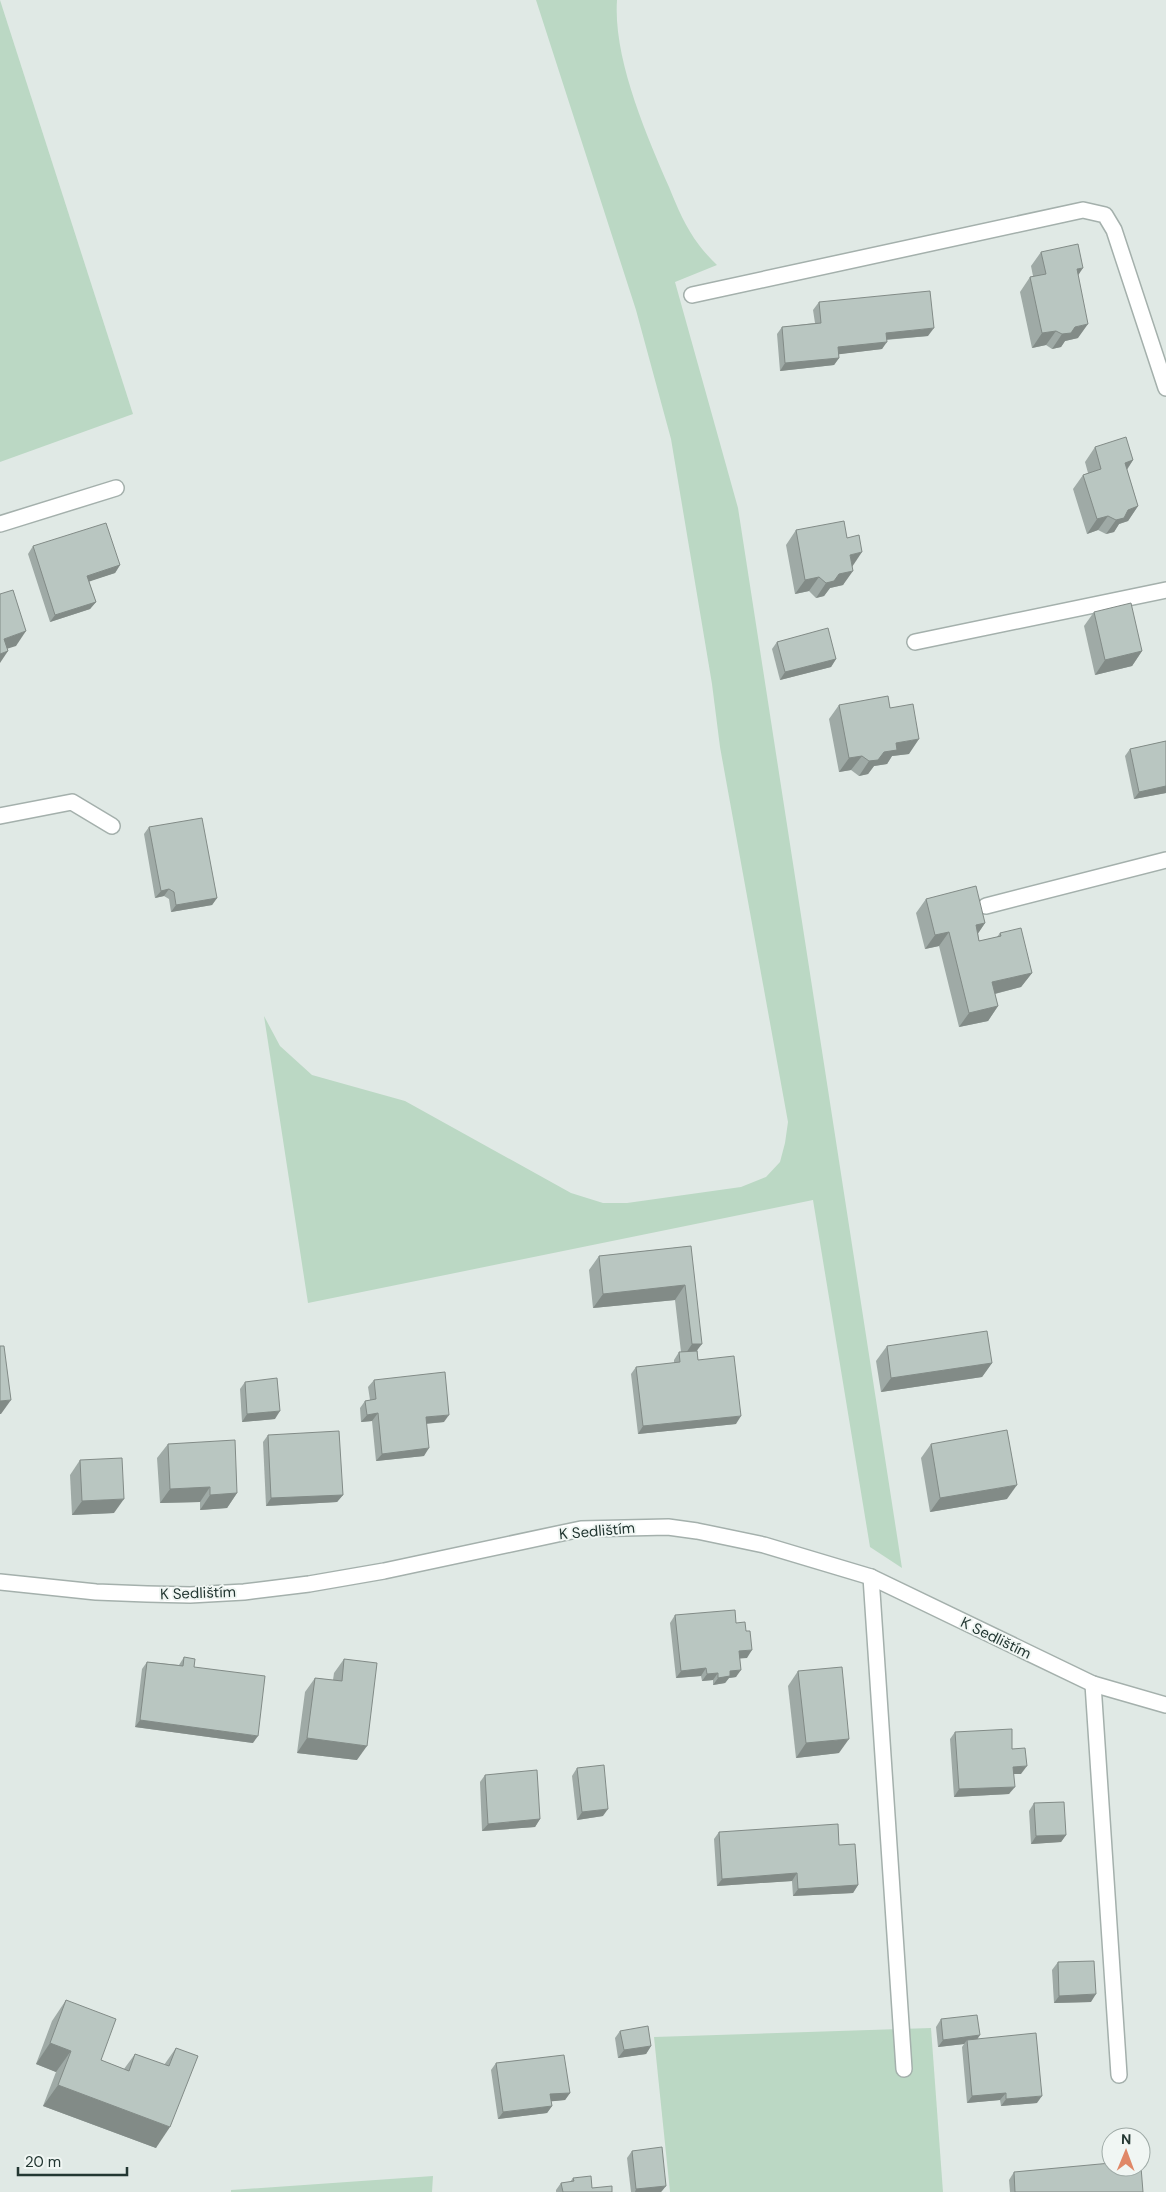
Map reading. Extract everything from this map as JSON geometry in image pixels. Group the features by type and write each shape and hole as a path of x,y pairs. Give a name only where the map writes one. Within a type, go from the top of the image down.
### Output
{"street":[{"path":"692,295 1083,210 1105,214 1114,230 1166,388"},
{"path":"0,524 116,488"},
{"path":"915,642 1166,590"},
{"path":"0,816 72,802 112,826"},
{"path":"986,906 1166,860"},
{"name":"K Sedlištím","path":"0,1582 105,1593 190,1595 244,1592 309,1584 384,1571 581,1529 668,1527 726,1536 813,1558 871,1577 1093,1684 1166,1705"},
{"path":"871,1577 904,2069"},
{"path":"1093,1684 1120,2075"}],"green space":[{"path":"0,0 133,414 0,462"},
{"path":"536,0 617,0 620,46 641,120 686,224 701,248 717,265 675,282 738,508 902,1568 870,1547 813,1200 308,1303 264,1016 280,1046 312,1075 405,1101 571,1193 603,1203 627,1203 741,1187 766,1177 780,1162 785,1143 788,1122 720,747 712,684 671,439 636,310"},
{"path":"931,2028 943,2192 670,2192 654,2037"},
{"path":"433,2176 432,2192 231,2192 231,2190"}],"building":[{"path":"1078,244 1083,268 1077,269 1088,324 1075,327 1071,333 1062,334 1056,331 1042,333 1030,277 1046,274 1041,252"},
{"path":"930,291 934,328 886,333 887,342 838,347 839,358 785,363 782,327 821,323 819,302"},
{"path":"1126,437 1133,460 1125,463 1138,506 1128,510 1124,518 1116,520 1108,516 1097,519 1083,475 1101,469 1095,447"},
{"path":"844,521 847,538 859,535 862,552 850,555 853,571 839,574 834,581 826,583 819,577 805,580 796,530"},
{"path":"106,523 120,565 87,576 96,602 55,615 33,546"},
{"path":"13,590 26,631 4,639 8,651 0,654 0,594"},
{"path":"1131,603 1142,651 1105,660 1094,612"},
{"path":"828,628 836,659 785,672 777,642"},
{"path":"888,696 890,708 913,704 919,739 896,743 897,750 884,752 878,760 869,761 862,756 849,758 839,705"},
{"path":"1166,741 1166,786 1139,792 1130,749"},
{"path":"202,818 217,898 176,905 174,892 169,889 161,891 149,827"},
{"path":"976,886 985,923 976,925 979,941 1001,936 1000,933 1021,928 1032,973 992,982 998,1006 969,1013 949,932 935,935 926,899"},
{"path":"691,1246 702,1344 692,1344 685,1285 603,1294 599,1256"},
{"path":"987,1331 992,1363 891,1378 887,1346"},
{"path":"0,1346 4,1346 11,1400 0,1401"},
{"path":"697,1351 698,1360 734,1356 741,1416 643,1426 636,1367 680,1362 679,1352"},
{"path":"445,1372 449,1415 426,1417 429,1448 382,1454 378,1413 367,1415 365,1401 376,1399 374,1380"},
{"path":"277,1378 280,1411 247,1414 245,1382"},
{"path":"1007,1430 1017,1485 940,1498 931,1444"},
{"path":"339,1431 343,1495 271,1498 268,1435"},
{"path":"235,1440 237,1493 210,1495 210,1487 170,1489 168,1444"},
{"path":"122,1458 124,1499 82,1501 80,1460"},
{"path":"735,1610 736,1623 745,1622 746,1631 750,1631 752,1650 739,1651 741,1670 730,1671 730,1676 718,1678 718,1673 707,1674 706,1668 681,1671 675,1615"},
{"path":"184,1657 195,1659 194,1667 265,1676 258,1736 140,1720 147,1662 183,1666"},
{"path":"344,1659 377,1663 367,1746 307,1738 315,1678 342,1681"},
{"path":"842,1667 849,1739 806,1743 798,1671"},
{"path":"1012,1729 1012,1749 1025,1748 1027,1766 1013,1767 1015,1787 959,1789 955,1732"},
{"path":"604,1765 608,1809 582,1812 577,1768"},
{"path":"537,1770 540,1819 488,1824 485,1775"},
{"path":"1064,1802 1066,1835 1036,1836 1034,1803"},
{"path":"838,1824 839,1845 855,1844 858,1885 798,1889 797,1873 722,1879 719,1832"},
{"path":"1094,1961 1096,1994 1059,1996 1058,1962"},
{"path":"66,2000 116,2019 101,2060 129,2071 135,2054 169,2066 176,2048 198,2056 170,2127 58,2085 71,2051 50,2043"},
{"path":"977,2015 980,2035 943,2040 941,2019"},
{"path":"648,2026 651,2046 624,2050 620,2031"},
{"path":"1036,2033 1042,2096 1006,2099 1006,2093 972,2096 967,2040"},
{"path":"564,2055 570,2093 550,2094 552,2106 503,2112 496,2063"},
{"path":"662,2147 666,2186 636,2189 632,2151"},
{"path":"1101,2164 1101,2177 1142,2177 1143,2192 1015,2192 1014,2172"},
{"path":"591,2176 592,2188 612,2186 612,2192 563,2192 561,2183 574,2181 573,2178"}]}
